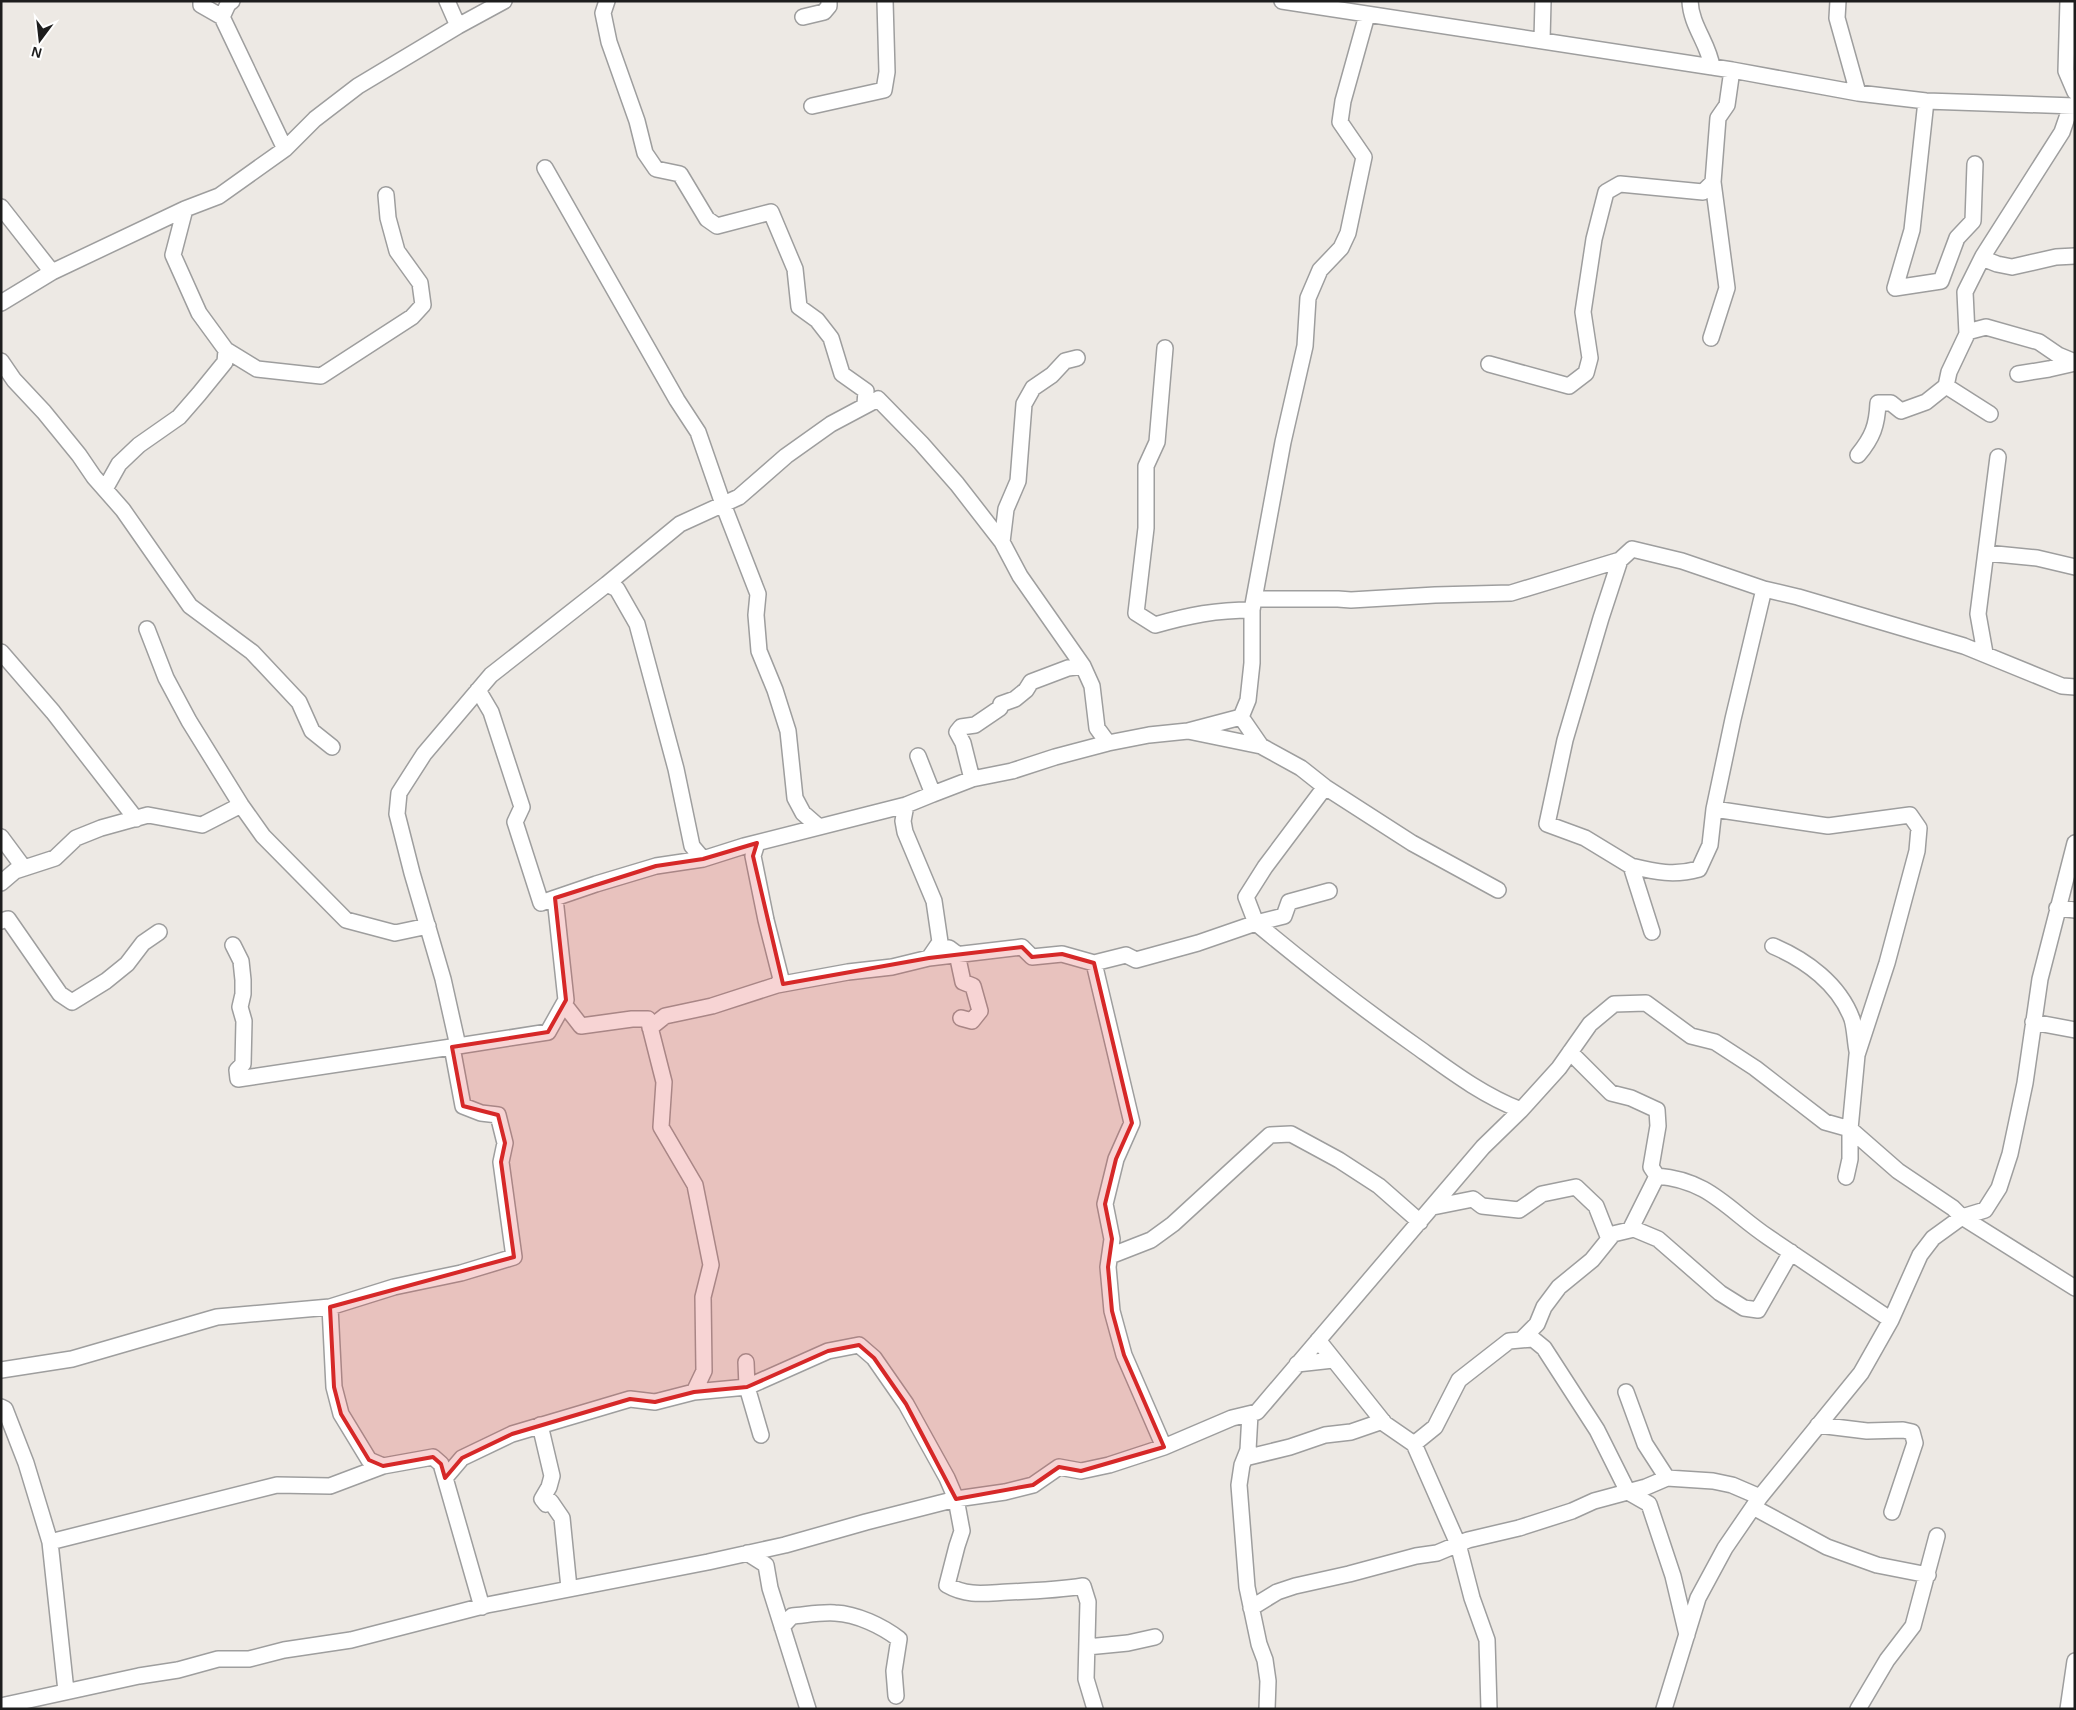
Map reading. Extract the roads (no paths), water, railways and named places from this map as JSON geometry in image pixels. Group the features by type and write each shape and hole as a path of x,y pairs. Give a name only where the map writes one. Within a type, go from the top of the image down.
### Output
{"street":[{"path":"202,1 201,5 222,17 285,149"},
{"path":"222,17 228,4 232,1"},
{"path":"446,1 458,26"},
{"path":"1,302 52,272 184,209 219,196 285,149 315,119 358,86 458,26 504,1"},
{"path":"607,1 602,13 609,42 637,121 645,153 656,169 680,174 707,219 717,226 771,212 795,269 799,307 817,320 831,338 842,374 866,391 865,404"},
{"path":"803,17 824,12 829,6 829,1"},
{"path":"812,106 884,90 887,72 885,1"},
{"path":"1282,1 1732,70 1858,93 1926,101 2074,101"},
{"path":"1542,40 1543,1"},
{"path":"1690,1 1696,28 1710,53 1712,67"},
{"path":"1838,1 1837,18 1858,93"},
{"path":"1858,455 1871,440 1877,418 1878,403 1891,403 1901,411 1926,402 1946,386 1949,372 1967,332 1965,292 1982,258 2062,132 2074,101 2066,71 2068,1"},
{"path":"1241,717 1248,700 1252,663 1253,604 1284,442 1305,346 1308,298 1320,270 1341,248 1359,184 1364,157 1340,122 1343,101 1367,15"},
{"path":"1711,338 1727,288 1713,182 1718,118 1727,104 1732,70"},
{"path":"1926,101 1912,230 1894,288 1941,281 1957,238 1973,221 1975,164"},
{"path":"545,168 698,432 723,504 758,594 756,616 759,651 775,690 788,731 795,798 803,813 820,827"},
{"path":"1489,364 1569,386 1586,373 1590,358 1583,312 1594,239 1606,192 1620,184 1703,192 1713,182"},
{"path":"184,209 173,254 199,313 226,350 257,369 321,376 412,317 423,306 420,282 397,251 388,218 386,195"},
{"path":"1,207 52,272"},
{"path":"1982,258 2012,267 2075,256"},
{"path":"1967,332 1986,327 2039,342 2058,355 2075,362"},
{"path":"1165,348 1157,442 1146,466 1146,528 1136,613 1155,625 1181,617 1253,604 1511,593 1620,560 1632,549 1682,561 1764,589 1798,597 1986,653 2019,670 2062,686 2075,687"},
{"path":"105,489 119,464 139,445 179,417 225,362 226,350"},
{"path":"1002,542 1006,509 1018,481 1024,404 1033,388 1052,375 1065,361 1077,358"},
{"path":"1,361 14,380 44,412 123,510 190,606 252,652 299,702 312,731 332,747"},
{"path":"2018,374 2075,362"},
{"path":"1946,386 1990,414"},
{"path":"2,1369 72,1359 217,1317 330,1307 394,1287 461,1273 514,1257 501,1162 505,1143 498,1115 481,1113 463,1106 443,979 397,814 399,794 424,754 491,675 680,524 740,497 786,456 831,424 865,404 878,399 890,411 921,443 1002,542 1020,576 1083,666 1092,686 1097,728 1108,743"},
{"path":"1986,653 1978,614 1998,457"},
{"path":"1986,554 2037,558 2075,567"},
{"path":"1620,560 1565,740 1546,824 1585,838 1631,866 1657,872 1682,874 1699,869 1710,845 1714,809 1764,589"},
{"path":"607,584 618,589 637,624 676,769 692,846 703,859"},
{"path":"147,629 166,678 189,721 241,805 263,836 346,920 396,933 428,926"},
{"path":"1,652 53,712 136,819"},
{"path":"972,779 963,744 957,732 961,728 975,725 1000,708 1001,704 1015,699 1026,690 1031,682 1068,668 1083,666"},
{"path":"478,690 490,712 522,806 515,822 542,903 656,866 703,859 757,843 906,805 972,779 1012,771 1055,756 1149,735 1188,731 1241,717"},
{"path":"1241,717 1262,746"},
{"path":"1188,731 1262,746 1301,768 1325,787 1412,843 1498,890"},
{"path":"918,756 933,794"},
{"path":"1325,787 1265,867 1246,897 1256,923 1354,1002 1469,1084 1504,1104 1521,1110"},
{"path":"1,883 15,871 55,858 76,838 100,828 148,816 202,825 241,805"},
{"path":"906,805 903,821 905,832 934,901 940,942 929,958"},
{"path":"1714,809 1828,826 1910,815 1919,828 1917,851 1887,963 1857,1054 1850,1129 1850,1159 1846,1177"},
{"path":"1,837 24,868"},
{"path":"757,843 753,856 766,920 781,979 777,985"},
{"path":"1664,1709 1703,1587 1725,1548 1757,1502 1861,1374 1891,1320 1920,1254 1934,1238 1962,1216 1986,1210 2003,1178 2025,1083 2040,979 2075,843"},
{"path":"1631,866 1652,932"},
{"path":"650,1028 665,1016 712,1006 777,985 848,972 892,967 929,958 1022,947 1032,956 1062,954 1094,962 1126,955 1136,960 1284,916 1289,902 1329,891"},
{"path":"233,945 241,961 243,980 243,994 240,1007 244,1021 243,1064 237,1070 238,1079 548,1032 566,1000 555,898"},
{"path":"2057,908 2075,910"},
{"path":"1,921 8,919 60,994 72,1002 106,981 128,964 143,943 159,932"},
{"path":"940,942 958,954 963,982 974,986 980,1011 972,1021 961,1018"},
{"path":"1773,946 1817,971 1843,1000 1852,1020 1857,1054"},
{"path":"1094,962 1132,1123 1116,1159 1105,1204 1112,1239 1108,1267 1112,1311 1124,1355 1164,1447"},
{"path":"1,1706 66,1691 178,1670 218,1659 249,1659 284,1650 351,1640 482,1607 747,1553 956,1500 1034,1485 1058,1467 1082,1471 1109,1465 1164,1447 1232,1418 1257,1412 1483,1147 1521,1110 1559,1068 1590,1024 1614,1004 1646,1003 1691,1036 1716,1042 1755,1068 1825,1122 1850,1129 1898,1171 1962,1216 2075,1288"},
{"path":"564,1004 581,1026 632,1019 648,1019 664,1082 661,1127 695,1185 711,1265 703,1297 704,1371 694,1392"},
{"path":"2033,1022 2075,1030"},
{"path":"1570,1052 1611,1094 1631,1098 1657,1110 1658,1126 1651,1167 1657,1176"},
{"path":"1110,1256 1151,1240 1173,1224 1270,1135 1291,1134 1340,1160 1379,1186 1420,1222"},
{"path":"1657,1176 1677,1178 1711,1192 1766,1236 1891,1320"},
{"path":"1630,1230 1657,1176"},
{"path":"1433,1207 1473,1199 1482,1206 1519,1210 1542,1194 1576,1188 1596,1206 1609,1239"},
{"path":"1521,1340 1537,1324 1544,1307 1558,1287 1592,1260 1613,1234 1634,1229 1658,1239 1720,1293 1744,1308 1758,1310 1791,1252"},
{"path":"330,1307 334,1387 341,1414 368,1460 382,1466"},
{"path":"1414,1444 1435,1427 1459,1380 1509,1341 1534,1339 1544,1348 1597,1430 1628,1492 1649,1504 1673,1576 1687,1636"},
{"path":"1318,1340 1382,1421 1414,1444 1458,1544 1472,1598 1487,1640 1489,1709"},
{"path":"445,1478 462,1458 512,1434 540,1425 630,1399 656,1402 694,1392 747,1387 828,1352 859,1345 874,1358 906,1404 947,1478 956,1500 962,1531 947,1585 956,1590 973,1594 1036,1592 1083,1586 1088,1602 1086,1679 1096,1709"},
{"path":"1297,1364 1333,1360"},
{"path":"746,1362 747,1387 761,1435"},
{"path":"1626,1392 1645,1444 1667,1478"},
{"path":"1,1407 5,1409 26,1464 50,1542 66,1691"},
{"path":"1250,1414 1248,1450 1239,1485 1247,1587 1259,1644 1265,1660 1268,1681 1266,1709"},
{"path":"1245,1458 1290,1447 1325,1435 1352,1432 1382,1421"},
{"path":"540,1425 552,1476 549,1487 542,1499 546,1504 551,1502 562,1518 569,1588"},
{"path":"1818,1425 1867,1431 1903,1430 1912,1432 1915,1443 1892,1512"},
{"path":"50,1542 276,1485 330,1486 382,1466 434,1457 441,1464 482,1607"},
{"path":"1252,1608 1277,1592 1296,1586 1437,1553 1468,1540 1527,1526 1572,1511 1594,1501 1628,1492 1667,1478 1713,1481 1732,1485 1827,1547 1877,1565 1928,1575"},
{"path":"1858,1709 1887,1660 1913,1626 1937,1536"},
{"path":"747,1553 766,1565 770,1588 808,1709"},
{"path":"782,1626 792,1616 835,1613 860,1619 886,1630 899,1639 894,1671 896,1696"},
{"path":"1087,1647 1128,1643 1155,1637"},
{"path":"2068,1709 2075,1661"}]}
